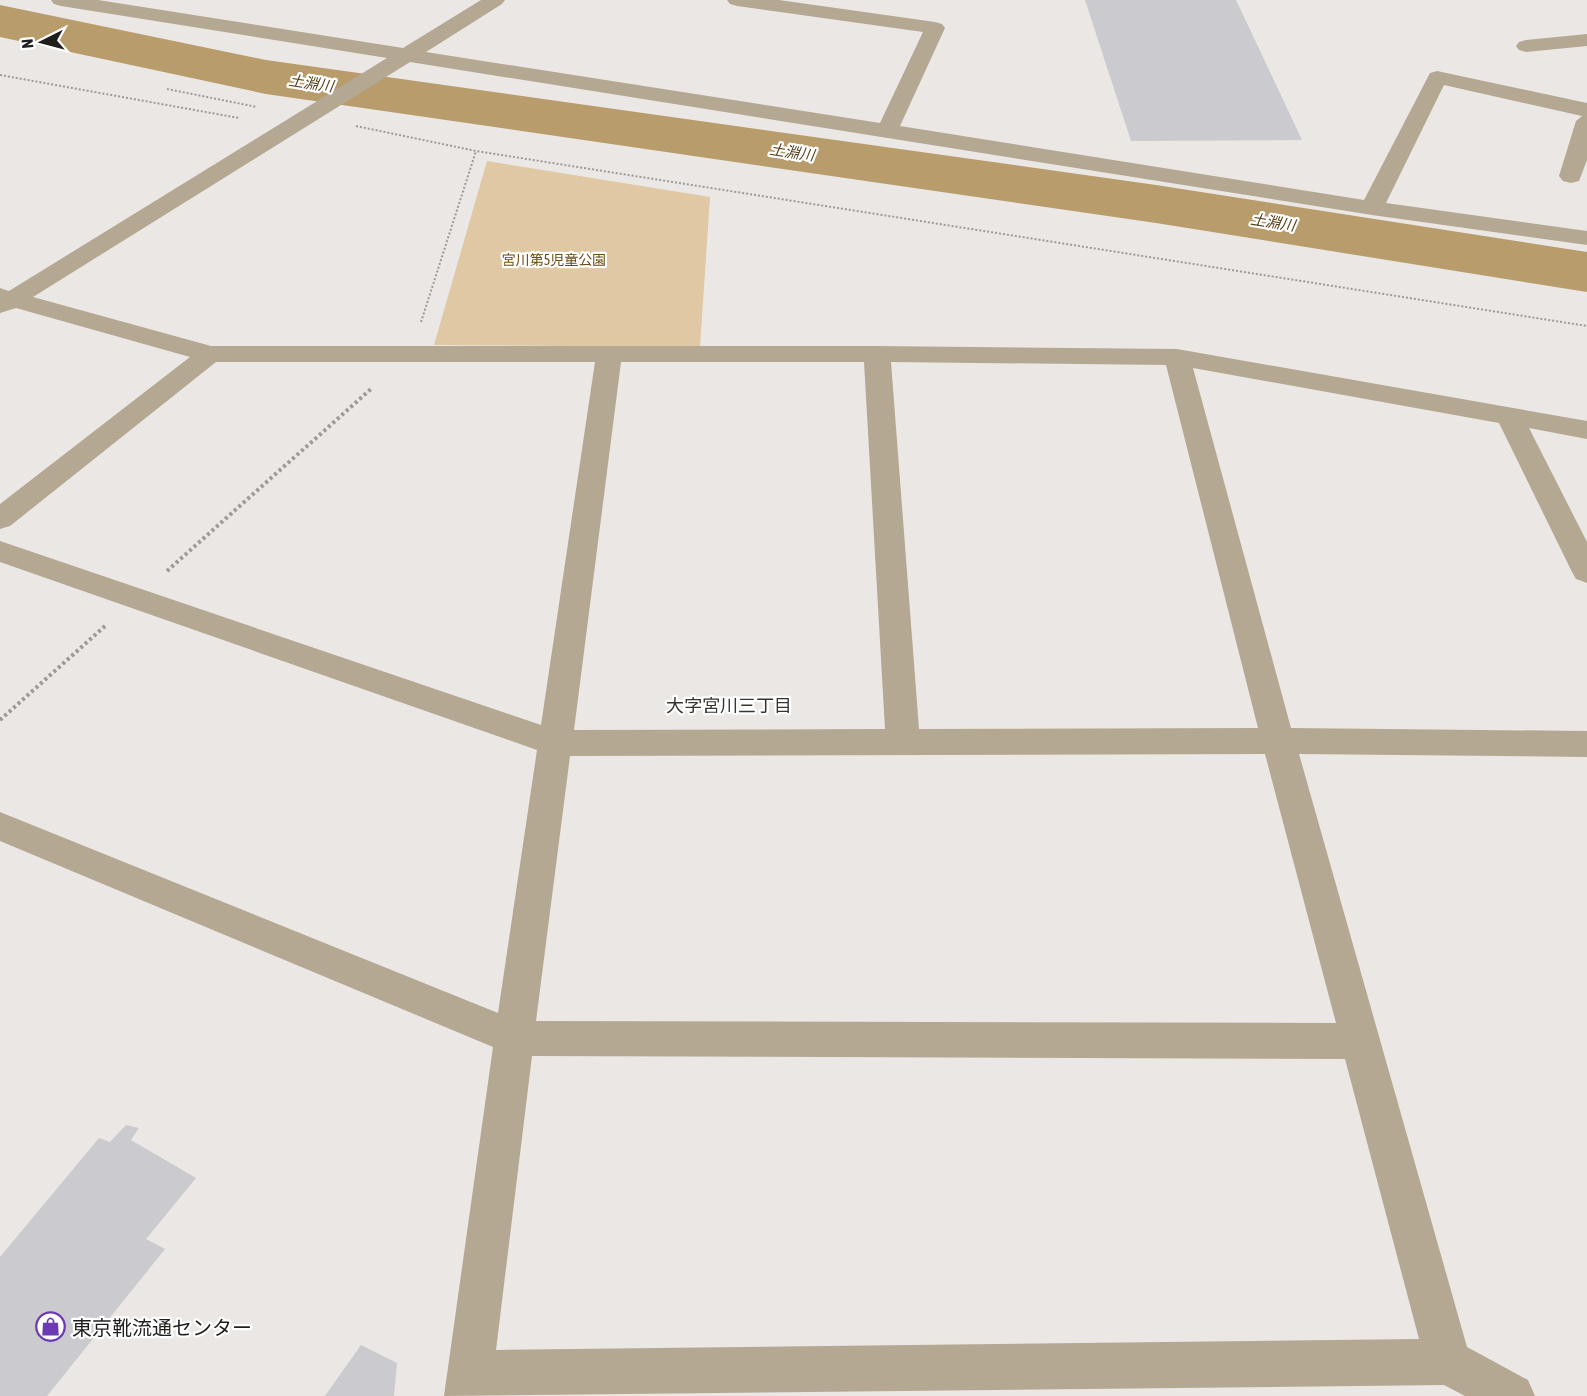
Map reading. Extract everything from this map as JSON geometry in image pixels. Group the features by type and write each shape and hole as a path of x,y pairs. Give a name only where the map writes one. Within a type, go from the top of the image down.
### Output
{"street":[{"path":"61,0 96,3 404,57 1372,208 1587,238"},
{"path":"4,301 495,0"},
{"path":"737,0 935,28 887,131"},
{"path":"1526,46 1587,40"},
{"path":"1372,208 1437,77 1587,110"},
{"path":"1571,176 1587,121"},
{"path":"4,301 210,354 877,354 1177,357 1587,429"},
{"path":"0,519 210,354"},
{"path":"877,354 903,742"},
{"path":"609,355 468,1384 1448,1362 1512,1396"},
{"path":"1177,357 1278,741 1448,1362"},
{"path":"1509,416 1587,572"},
{"path":"0,551 555,743 1278,741 1587,744"},
{"path":"0,826 514,1038 1361,1041"}],"path":[{"path":"0,75 248,120"},
{"path":"167,89 311,114 476,151 1587,327"},
{"path":"0,720 410,354 476,151"}],"green space":[{"name":"宮川第5児童公園","path":"487,161 710,197 700,347 434,345"}],"building":[{"path":"1085,0 1236,0 1302,140 1131,141"},
{"name":"東京靴流通センター","path":"126,1125 139,1128 131,1140 196,1178 146,1239 165,1249 47,1396 0,1396 0,1257 99,1138 110,1142"},
{"path":"361,1345 397,1363 394,1396 325,1396"}],"waterway":[{"name":"土淵川","path":"0,21 266,77 1156,204 1587,272"}],"place":[{"name":"東京靴流通センター","path":"51,1327"}],"district":[{"name":"大字宮川三丁目","path":"729,705"}]}
